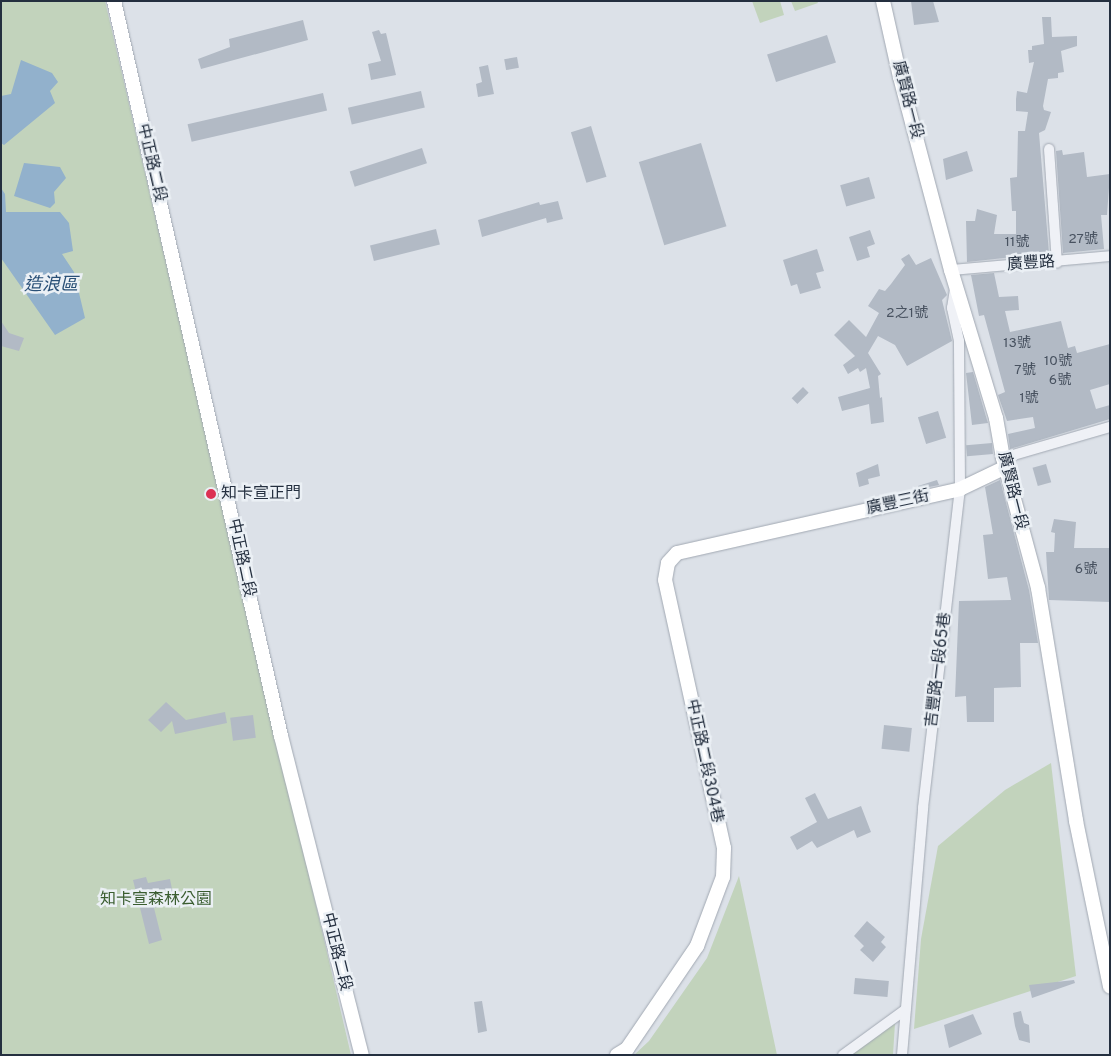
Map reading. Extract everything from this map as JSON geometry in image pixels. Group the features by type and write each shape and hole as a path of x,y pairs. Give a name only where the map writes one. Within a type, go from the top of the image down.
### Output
{"street":[{"name":"中正路二段","path":"114,1 281,736 362,1055"},
{"name":"廣賢路一段","path":"883,1 951,270 996,418 1004,462 1048,636 1076,821 1110,987"},
{"path":"1050,149 1057,263"},
{"name":"廣豐路","path":"951,270 1057,263 1110,256"},
{"name":"吉豐路一段65巷","path":"902,1055 924,808 960,489 959,341 952,308 956,285"},
{"name":"廣豐三街","path":"786,528 960,489 1004,462 1110,428"},
{"name":"中正路二段304巷","path":"617,1055 627,1049 697,946 723,877 724,848 665,580 668,563 677,553 786,528"},
{"path":"843,1055 905,1010"}],"green space":[{"name":"知卡宣森林公園","path":"1,1 105,1 351,1055 1,1055"},
{"path":"752,1 780,1 784,15 760,23"},
{"path":"791,1 817,1 818,3 795,11"},
{"path":"1051,763 1076,976 914,1029 921,939 938,846 1005,790"},
{"path":"739,876 777,1055 634,1055 649,1041 707,958"},
{"path":"895,1023 893,1055 849,1055"}],"water":[{"path":"21,60 52,73 58,82 50,91 55,103 4,145 1,143 1,96 11,94"},
{"path":"24,163 60,167 66,178 54,192 55,203 50,208 14,196"},
{"name":"造浪區","path":"1,188 5,194 6,212 60,212 69,223 73,251 62,254 74,272 85,318 55,335 1,258"}],"building":[{"path":"911,1 933,1 939,22 914,25"},
{"path":"1042,17 1051,17 1052,37 1077,36 1077,46 1061,51 1064,72 1058,73 1058,78 1048,79 1043,106 1044,110 1051,112 1045,130 1039,133 1049,253 967,262 966,221 975,221 977,209 997,215 994,234 1016,234 1016,211 1012,211 1010,178 1017,177 1018,131 1025,131 1028,112 1016,111 1016,99 1017,91 1027,93 1034,62 1029,63 1028,50 1032,50 1032,46 1044,44"},
{"path":"303,20 308,40 201,69 198,59 230,47 229,39"},
{"path":"379,30 381,34 386,33 396,75 371,80 368,64 381,61 372,32"},
{"path":"827,35 836,63 776,82 767,54"},
{"path":"517,57 519,68 506,70 504,59"},
{"path":"488,65 494,94 478,97 476,84 482,82 479,67"},
{"path":"421,91 425,108 352,124 348,108"},
{"path":"323,93 327,111 192,142 188,124"},
{"path":"591,126 606,177 586,183 571,132"},
{"path":"701,143 726,226 664,245 639,162"},
{"path":"422,148 427,163 355,187 350,171"},
{"path":"1062,150 1063,155 1084,152 1087,177 1110,174 1107,215 1101,215 1104,249 1063,253 1056,151"},
{"path":"967,151 973,171 946,180 943,159"},
{"path":"869,177 875,198 846,206 840,185"},
{"path":"558,201 563,219 547,223 546,218 482,237 478,220 539,202 540,205"},
{"path":"436,229 440,245 374,261 370,245"},
{"path":"870,230 875,244 867,247 870,257 857,261 849,237"},
{"path":"817,249 824,271 816,273 821,288 800,294 797,284 791,286 783,260"},
{"path":"909,254 916,265 931,258 947,295 942,300 952,341 907,366 895,345 878,336 868,353 881,374 878,376 884,422 871,424 869,404 842,411 838,397 870,388 866,368 860,372 858,368 848,374 843,365 855,356 834,335 849,320 866,337 879,313 868,306 879,289 885,291 891,284 905,265 901,259"},
{"path":"994,273 999,297 1018,296 1019,310 1005,311 1010,332 1061,321 1068,348 1075,346 1077,353 1110,344 1110,384 1090,390 1096,409 1110,405 1110,419 1010,449 1008,434 1035,428 1033,417 1007,421 998,395 1005,392 984,315 979,316 971,275"},
{"path":"1,321 9,333 24,338 19,351 1,346"},
{"path":"973,372 988,423 972,425 966,373"},
{"path":"803,387 809,393 797,404 792,398"},
{"path":"938,411 946,438 926,444 918,417"},
{"path":"992,443 993,454 967,456 966,445"},
{"path":"878,464 880,476 868,479 869,484 859,487 856,473"},
{"path":"1046,464 1051,482 1038,486 1033,468"},
{"path":"937,480 939,485 919,489 918,486"},
{"path":"1000,480 1029,590 1038,643 1020,643 1021,687 994,688 994,722 967,722 966,696 955,697 959,601 1011,600 1007,577 988,579 983,535 993,534 985,487"},
{"path":"1054,519 1076,522 1074,548 1110,548 1110,602 1049,600 1046,552 1054,552 1055,533 1051,532"},
{"path":"166,702 186,720 225,712 227,723 175,734 172,721 161,732 148,720"},
{"path":"253,715 256,738 233,741 230,718"},
{"path":"884,725 912,728 909,752 881,749"},
{"path":"815,793 828,819 861,806 871,832 857,838 854,830 817,848 812,841 797,850 790,837 817,822 805,798"},
{"path":"146,877 148,883 170,879 175,904 154,908 162,940 149,944 133,880"},
{"path":"867,921 885,937 881,942 886,947 873,962 860,950 864,946 854,936"},
{"path":"855,978 889,981 887,997 854,994"},
{"path":"1074,980 1075,983 1032,998 1029,985"},
{"path":"482,1001 487,1031 478,1033 474,1002"},
{"path":"1021,1011 1024,1023 1029,1025 1030,1043 1019,1040 1015,1026 1013,1013"},
{"path":"973,1014 982,1034 949,1048 944,1025"}],"place":[{"name":"知卡宣正門","path":"211,494"}]}
